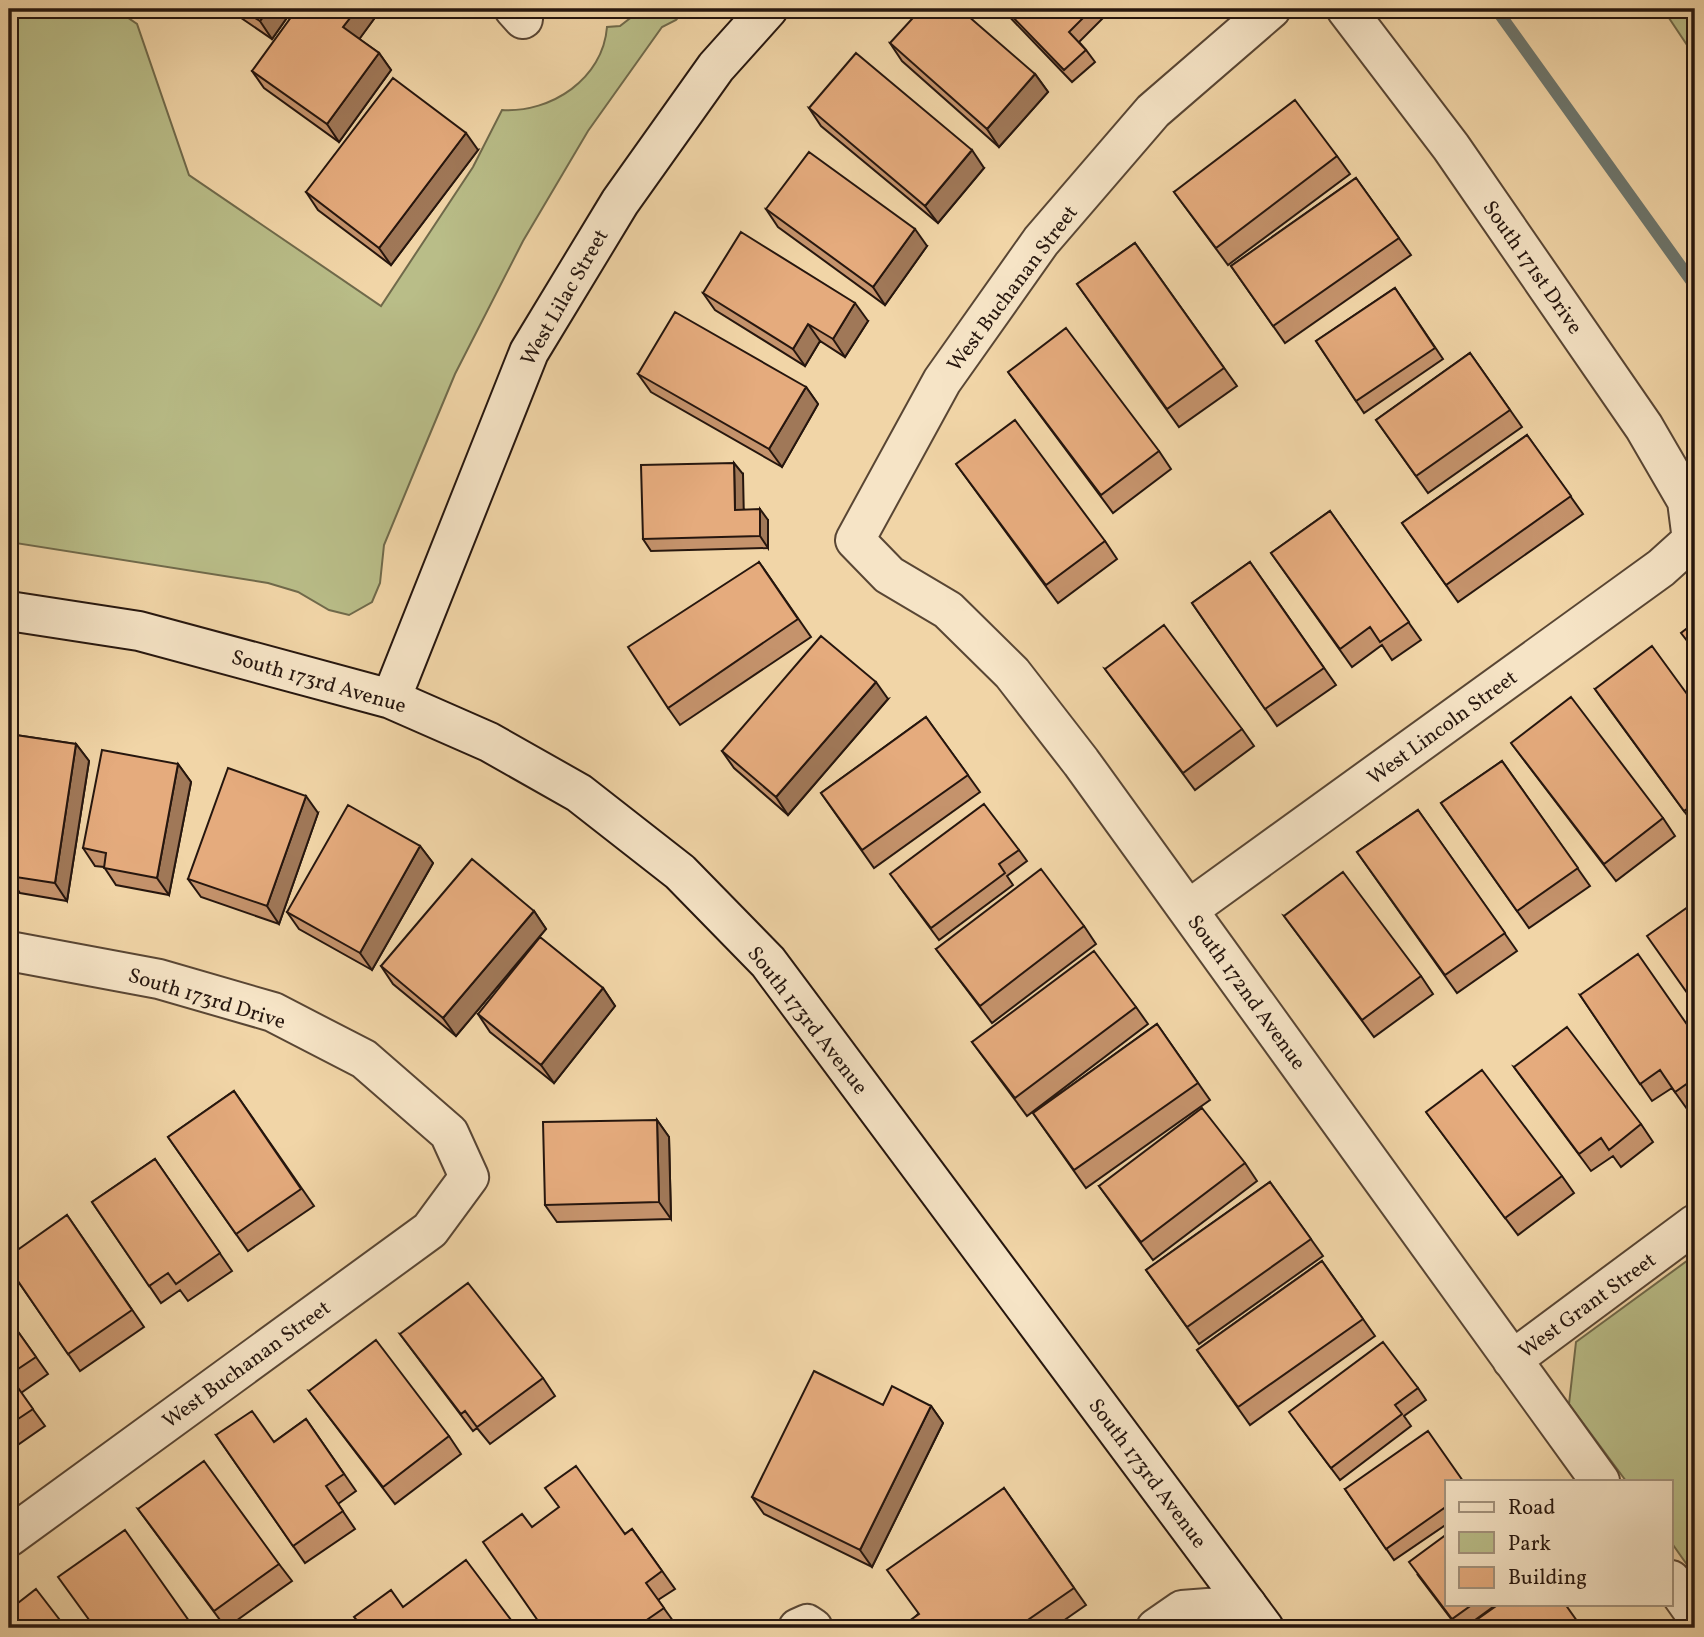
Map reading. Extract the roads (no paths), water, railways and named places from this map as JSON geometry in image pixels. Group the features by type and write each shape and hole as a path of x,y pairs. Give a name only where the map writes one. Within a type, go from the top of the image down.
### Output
{"street":[{"name":"West Lilac Street","path":"391,699 529,352 620,202 716,67 768,9"},
{"name":"West Buchanan Street","path":"855,540 942,381 1041,241 1153,111 1271,9"},
{"name":"South 171st Drive","path":"1346,9 1451,147 1644,427 1687,501 1692,540"},
{"name":"South 172nd Avenue","path":"855,540 889,575 948,610 1012,673 1081,762 1599,1480"},
{"name":"West Lincoln Street","path":"1188,910 1661,568 1692,540"},
{"name":"South 173rd Avenue","path":"9,611 139,631 391,699 489,742 579,793 680,872 768,962 1248,1620"},
{"name":"South 173rd Drive","path":"9,951 159,979 273,1013 364,1059 449,1133 470,1177"},
{"name":"West Buchanan Street","path":"9,1537 430,1230 470,1177"},
{"name":"West Grant Street","path":"1512,1360 1695,1224"},
{"path":"1672,1581 1695,1614"},
{"path":"1156,1628 1182,1610 1248,1620"}],"waterway":[{"path":"1496,9 1695,286"}]}
